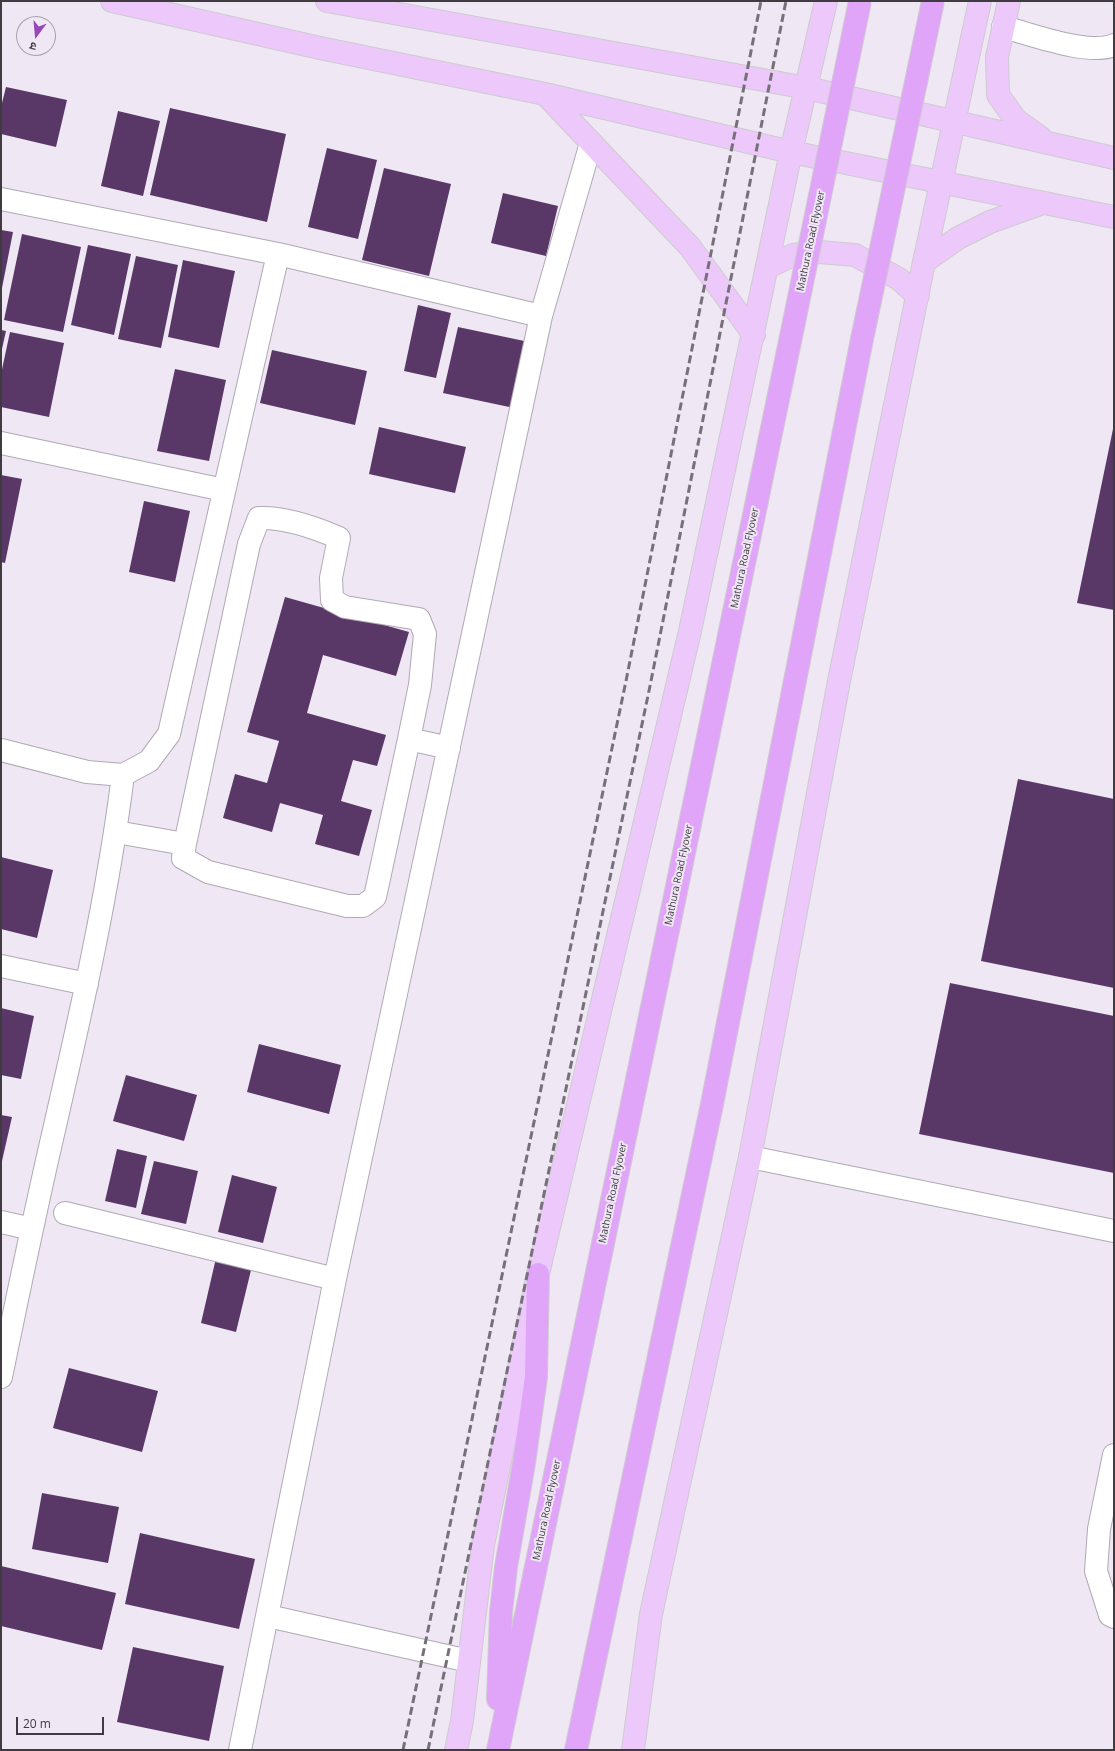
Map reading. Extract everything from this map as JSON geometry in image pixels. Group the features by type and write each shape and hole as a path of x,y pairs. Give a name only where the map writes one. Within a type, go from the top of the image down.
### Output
{"highway":[{"name":"Mathura Road Flyover","path":"497,1750 860,1"},
{"path":"576,1750 712,1104 859,351 933,1"},
{"path":"497,1750 501,1612 505,1575 524,1463 536,1377 538,1274"}],"main road":[{"path":"112,1 320,48 545,94 791,152 1113,216"},
{"path":"327,1 807,88 1113,158"},
{"path":"456,1750 462,1721 483,1545 538,1274 690,631 754,335 791,152 826,1"},
{"path":"633,1750 652,1614 750,1157 839,682 924,262 980,1"},
{"path":"1009,1 997,57 998,95 1016,120 1049,143"},
{"path":"545,94 690,247 754,335"},
{"path":"924,262 958,238 990,222 1044,203"},
{"path":"768,266 793,255 819,252 855,255 899,279 918,296"}],"street":[{"path":"1003,27 1078,47 1108,47 1114,45"},
{"path":"240,1750 335,1279 541,316 591,143"},
{"path":"1,199 278,254 541,316"},
{"path":"1,750 87,772 123,775 148,761 169,734 278,254"},
{"path":"1,443 224,490"},
{"path":"259,518 274,518 320,530 339,538 331,578 332,600 345,607 419,619 425,634 420,685 410,739 375,897 363,906 347,906 208,872 183,858 184,844 249,544 259,518"},
{"path":"410,739 449,748"},
{"path":"1,1377 32,1229 87,984 116,832 123,775"},
{"path":"116,832 184,844"},
{"path":"1,966 87,984"},
{"path":"750,1157 1114,1231"},
{"path":"65,1213 335,1279"},
{"path":"1,1222 32,1229"},
{"path":"1114,1455 1099,1529 1096,1571 1110,1615 1114,1617"},
{"path":"268,1616 469,1661"}],"building":[{"path":"6,87 67,100 56,147 1,134 1,107"},
{"path":"170,108 286,134 267,222 150,195"},
{"path":"118,111 160,121 143,196 101,186"},
{"path":"327,148 377,160 358,239 308,227"},
{"path":"384,168 451,184 429,276 362,260"},
{"path":"503,193 558,206 546,256 491,243"},
{"path":"1,230 13,232 2,288 1,288"},
{"path":"22,234 81,247 63,332 4,320"},
{"path":"88,245 131,254 114,335 71,325"},
{"path":"136,256 178,265 161,348 118,339"},
{"path":"183,260 235,271 219,348 168,337"},
{"path":"418,305 451,313 436,378 404,371"},
{"path":"458,327 529,342 514,408 443,393"},
{"path":"1,330 6,331 2,349 1,349"},
{"path":"10,332 64,343 49,417 1,407 1,374"},
{"path":"272,350 367,371 355,425 260,403"},
{"path":"175,369 226,380 209,461 157,451"},
{"path":"379,427 466,447 455,493 369,474"},
{"path":"1113,429 1114,430 1114,610 1077,603"},
{"path":"1,475 22,479 5,563 1,562"},
{"path":"144,501 190,511 175,582 129,572"},
{"path":"285,597 409,632 396,676 323,655 307,713 386,735 377,766 353,760 341,801 372,810 359,856 315,844 323,815 280,803 272,832 223,818 235,774 267,783 279,741 247,732"},
{"path":"1018,779 1114,799 1114,988 981,961"},
{"path":"1,857 53,870 37,938 1,929"},
{"path":"950,983 1114,1016 1114,1173 919,1134"},
{"path":"1,1008 34,1016 21,1079 1,1075"},
{"path":"259,1044 341,1065 329,1114 247,1092"},
{"path":"126,1075 197,1095 184,1141 113,1121"},
{"path":"1,1115 12,1117 2,1161 1,1161"},
{"path":"117,1149 147,1156 136,1208 105,1201"},
{"path":"154,1161 198,1171 186,1224 141,1214"},
{"path":"232,1175 277,1187 263,1243 218,1232"},
{"path":"216,1258 252,1266 236,1332 201,1323"},
{"path":"69,1368 158,1391 142,1452 53,1428"},
{"path":"42,1493 119,1507 108,1563 32,1549"},
{"path":"140,1533 255,1559 239,1629 125,1604"},
{"path":"1,1566 116,1593 102,1650 1,1626"},
{"path":"133,1647 224,1666 209,1741 117,1722"}],"railway":[{"path":"403,1750 626,681 761,1"},
{"path":"428,1750 650,686 786,1"}]}
